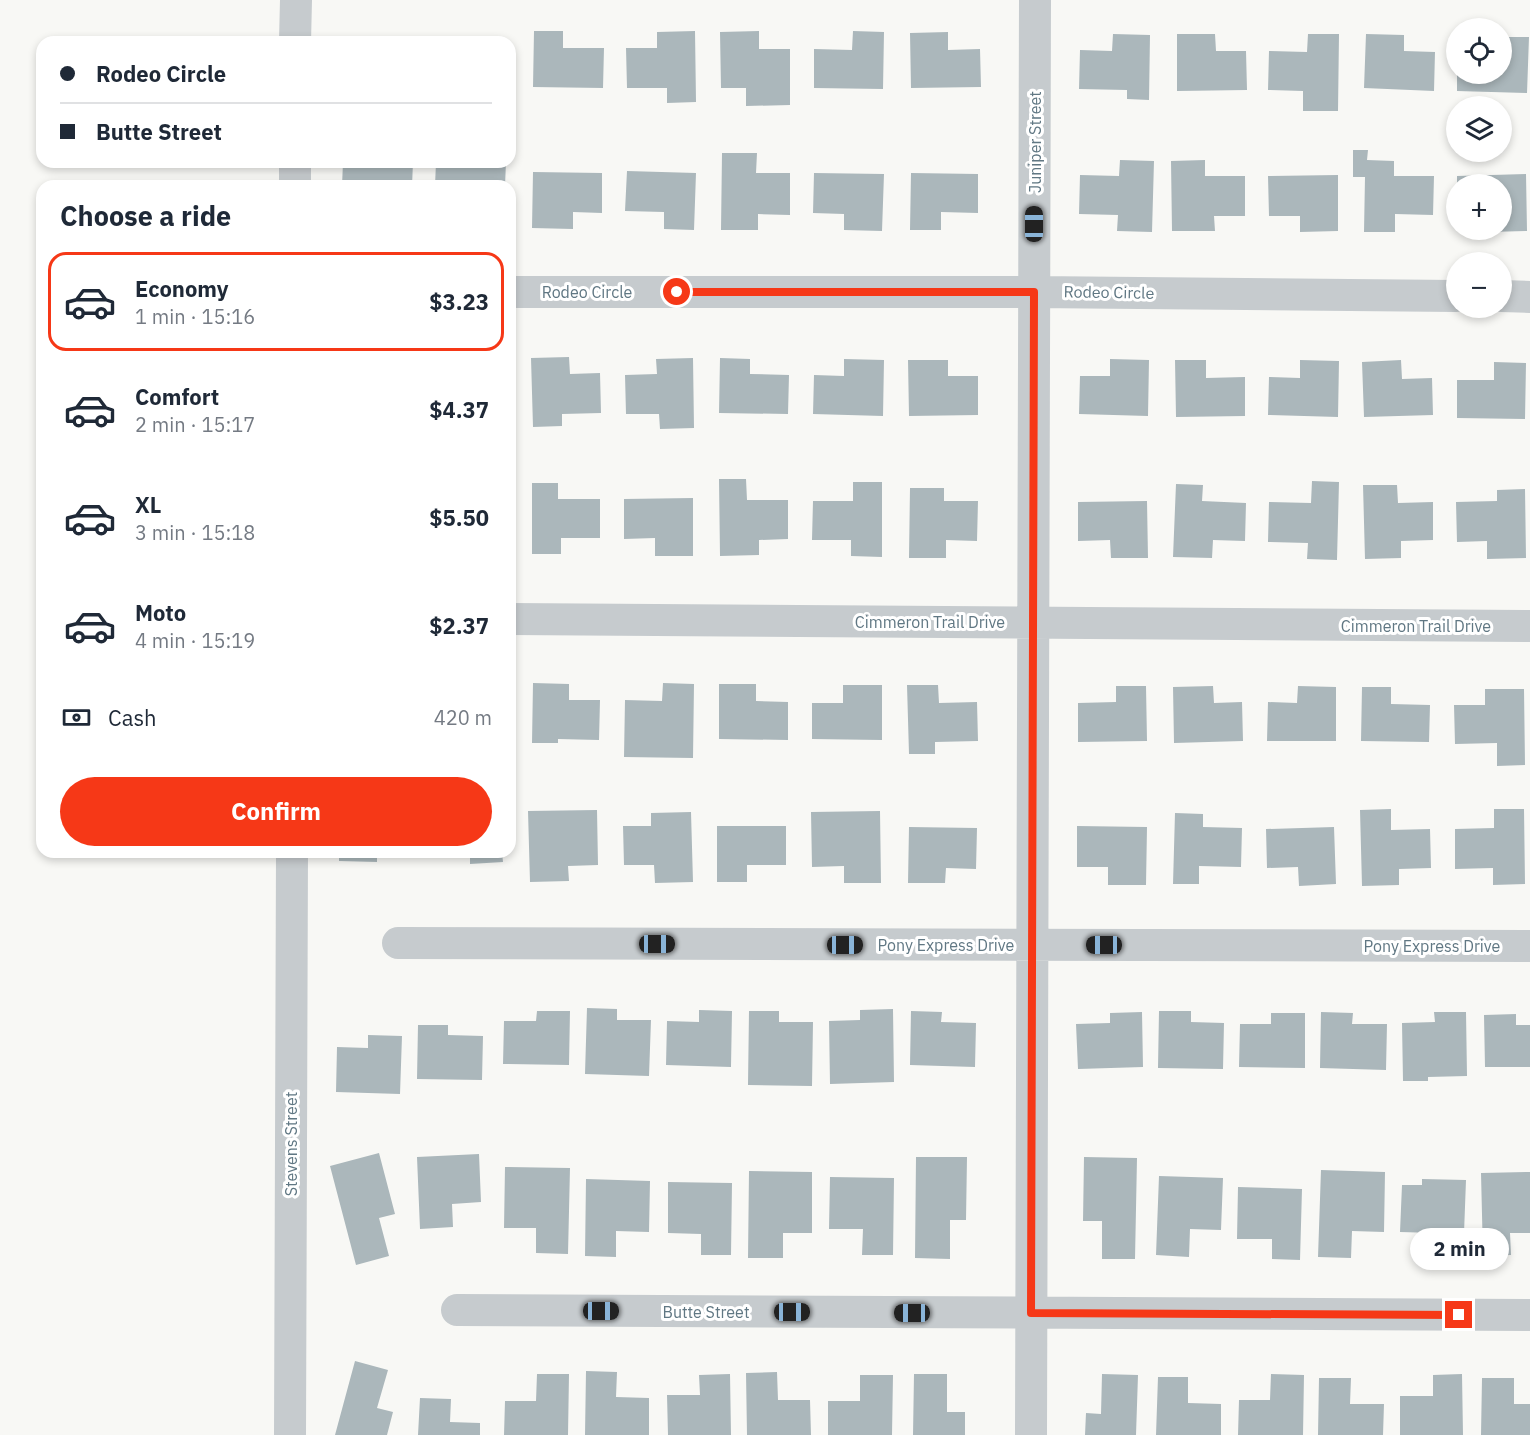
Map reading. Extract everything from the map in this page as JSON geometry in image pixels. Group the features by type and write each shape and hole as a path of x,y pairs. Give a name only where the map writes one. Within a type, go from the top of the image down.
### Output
{"street":[{"path":"295,36 296,0"},
{"name":"Juniper Street","path":"1031,1435 1035,0"},
{"name":"Rodeo Circle","path":"516,292 1034,292 1446,296"},
{"path":"1512,296 1530,297"},
{"name":"Cimmeron Trail Drive","path":"516,619 1530,626"},
{"name":"Stevens Street","path":"290,1435 292,858"},
{"name":"Pony Express Drive","path":"398,943 1530,946"},
{"name":"Butte Street","path":"457,1310 1530,1316"}],"building":[{"path":"534,31 563,31 563,48 604,48 603,88 533,87"},
{"path":"695,31 696,102 667,103 667,88 627,88 626,48 657,48 657,32"},
{"path":"759,31 759,49 790,49 790,105 746,106 746,88 721,88 720,32"},
{"path":"853,31 884,32 883,89 814,88 814,49 852,50"},
{"path":"948,32 948,50 980,49 981,87 911,88 910,33"},
{"path":"1113,34 1150,35 1149,100 1127,99 1127,90 1079,89 1080,50 1112,51"},
{"path":"1177,34 1215,34 1216,51 1246,51 1247,90 1177,91"},
{"path":"1308,34 1339,34 1338,111 1303,111 1303,91 1268,90 1269,51 1307,52"},
{"path":"1366,34 1404,35 1404,51 1435,52 1434,91 1364,88"},
{"path":"1512,37 1529,37 1527,93 1457,91 1457,84 1512,84"},
{"path":"1353,150 1368,150 1367,160 1394,161 1394,176 1434,176 1433,215 1395,214 1395,232 1364,232 1365,177 1353,177"},
{"path":"722,153 757,153 756,173 790,173 790,215 758,214 758,230 721,230"},
{"path":"1120,160 1154,161 1152,232 1117,231 1118,215 1079,214 1080,175 1119,176"},
{"path":"1205,160 1205,176 1245,176 1245,216 1214,216 1215,231 1172,231 1171,161"},
{"path":"343,168 413,168 412,180 342,180"},
{"path":"436,168 506,168 505,180 435,180"},
{"path":"627,171 696,173 694,230 664,229 664,212 625,211"},
{"path":"533,172 602,173 602,213 573,212 573,229 532,228"},
{"path":"814,173 884,174 882,231 844,230 844,214 813,213"},
{"path":"911,173 978,174 978,213 941,212 941,230 910,230"},
{"path":"1512,174 1526,174 1527,231 1512,231"},
{"path":"1338,175 1338,231 1300,232 1300,216 1269,216 1268,176"},
{"path":"569,357 570,374 600,373 601,413 562,414 562,426 533,427 531,358"},
{"path":"693,358 694,428 660,429 659,414 626,414 625,375 657,374 656,359"},
{"path":"720,358 750,359 750,374 789,375 788,414 719,413"},
{"path":"844,359 884,360 883,416 813,414 814,375 844,376"},
{"path":"1110,359 1149,360 1148,416 1079,414 1080,376 1110,376"},
{"path":"908,360 948,360 948,376 978,376 978,415 909,416"},
{"path":"1175,360 1206,360 1206,378 1245,377 1245,416 1176,417"},
{"path":"1300,360 1339,361 1338,417 1268,415 1269,377 1300,378"},
{"path":"1401,360 1402,379 1432,378 1433,415 1364,417 1362,362"},
{"path":"1494,362 1526,363 1525,419 1457,418 1457,380 1494,380"},
{"path":"719,479 746,479 747,500 788,500 788,539 759,540 759,555 720,556"},
{"path":"1312,481 1339,482 1337,560 1307,559 1308,543 1268,542 1269,502 1311,503"},
{"path":"853,482 882,482 882,557 851,556 851,540 812,540 813,501 853,501"},
{"path":"532,483 558,483 558,499 600,499 600,538 561,538 561,554 532,554"},
{"path":"1176,484 1203,485 1202,501 1246,503 1245,541 1213,540 1212,558 1173,557"},
{"path":"1363,485 1397,485 1398,503 1433,502 1433,540 1401,541 1401,558 1365,559"},
{"path":"910,488 944,488 944,501 978,501 977,541 946,540 946,558 909,558"},
{"path":"1525,489 1526,558 1487,559 1487,541 1457,542 1456,502 1497,501 1497,490"},
{"path":"693,498 693,556 655,556 655,538 624,539 624,499"},
{"path":"1147,501 1148,558 1111,558 1110,540 1078,541 1078,502"},
{"path":"533,683 569,684 569,700 600,700 599,740 558,739 558,743 532,743"},
{"path":"663,683 694,684 693,758 624,757 625,700 662,701"},
{"path":"719,684 756,684 756,701 788,702 788,740 719,739"},
{"path":"843,685 882,685 882,740 812,739 812,703 843,703"},
{"path":"907,685 938,685 939,703 977,702 978,741 935,742 935,754 909,754"},
{"path":"1116,686 1146,686 1147,741 1078,742 1078,703 1116,702"},
{"path":"1213,686 1214,703 1242,702 1243,741 1174,743 1173,687"},
{"path":"1298,686 1336,687 1336,741 1267,741 1268,702 1297,703"},
{"path":"1362,687 1391,687 1391,704 1430,705 1429,742 1361,741"},
{"path":"1485,689 1524,689 1525,765 1497,766 1497,743 1455,744 1454,705 1485,705"},
{"path":"1391,809 1391,830 1430,829 1431,868 1399,869 1399,885 1362,886 1360,810"},
{"path":"1494,809 1524,809 1525,884 1493,885 1493,868 1455,869 1455,829 1494,828"},
{"path":"597,810 598,865 568,866 569,881 530,882 528,811"},
{"path":"880,811 881,883 844,883 844,866 812,867 811,812"},
{"path":"691,812 693,882 655,883 654,865 624,865 623,826 651,826 651,813"},
{"path":"1175,813 1203,814 1203,827 1242,828 1241,867 1199,866 1199,884 1173,884"},
{"path":"717,826 786,826 786,865 747,865 747,882 717,882"},
{"path":"1077,826 1147,827 1146,885 1108,885 1108,867 1077,867"},
{"path":"909,827 977,828 976,869 946,868 945,883 908,883"},
{"path":"1334,827 1336,884 1299,886 1298,867 1267,868 1266,829"},
{"path":"339,858 377,858 377,862 339,861"},
{"path":"470,858 503,858 503,862 470,864"},
{"path":"587,1008 617,1009 617,1020 651,1020 649,1076 585,1074"},
{"path":"893,1009 894,1082 830,1084 829,1021 860,1020 860,1010"},
{"path":"699,1010 732,1011 731,1067 666,1065 667,1021 699,1022"},
{"path":"537,1011 570,1011 569,1065 503,1064 504,1021 536,1021"},
{"path":"749,1011 779,1011 779,1022 813,1022 812,1086 748,1085"},
{"path":"911,1011 942,1012 941,1022 976,1023 975,1067 910,1065"},
{"path":"1159,1011 1191,1011 1191,1022 1224,1023 1223,1069 1158,1068"},
{"path":"1142,1012 1143,1067 1078,1069 1076,1024 1110,1023 1110,1013"},
{"path":"1321,1012 1353,1013 1352,1024 1387,1024 1386,1070 1320,1068"},
{"path":"1434,1012 1466,1012 1467,1076 1428,1077 1428,1081 1403,1081 1402,1023 1435,1022"},
{"path":"1271,1013 1305,1013 1305,1068 1239,1067 1240,1024 1271,1024"},
{"path":"1516,1014 1516,1025 1530,1025 1530,1067 1485,1067 1484,1015"},
{"path":"418,1025 448,1025 448,1035 483,1036 482,1080 417,1079"},
{"path":"368,1035 402,1036 400,1094 336,1092 337,1047 368,1048"},
{"path":"379,1153 395,1214 379,1218 389,1256 356,1265 330,1166"},
{"path":"479,1154 481,1202 452,1204 453,1227 420,1229 417,1157"},
{"path":"916,1157 967,1157 966,1220 950,1220 950,1259 915,1258"},
{"path":"1084,1157 1137,1158 1135,1259 1102,1259 1102,1221 1083,1221"},
{"path":"505,1167 570,1168 568,1254 536,1253 536,1228 504,1228"},
{"path":"1321,1170 1385,1172 1384,1232 1352,1231 1351,1258 1318,1257"},
{"path":"749,1171 812,1172 812,1233 783,1233 783,1258 748,1258"},
{"path":"1530,1172 1530,1233 1510,1233 1511,1255 1483,1256 1481,1173"},
{"path":"1159,1176 1223,1178 1221,1230 1190,1229 1189,1257 1156,1255"},
{"path":"830,1177 894,1178 893,1255 862,1255 863,1229 829,1229"},
{"path":"586,1179 650,1181 649,1232 616,1231 616,1257 585,1256"},
{"path":"1422,1179 1466,1180 1463,1260 1433,1259 1435,1233 1400,1232 1402,1185 1422,1185"},
{"path":"668,1182 732,1183 731,1255 701,1255 701,1234 668,1233"},
{"path":"1238,1187 1302,1189 1300,1260 1272,1259 1272,1239 1237,1239"},
{"path":"355,1361 388,1370 377,1408 393,1412 387,1435 335,1435"},
{"path":"586,1371 617,1372 616,1397 649,1398 649,1435 585,1435"},
{"path":"777,1372 778,1400 810,1400 811,1435 747,1435 746,1373"},
{"path":"537,1374 569,1374 568,1435 504,1435 505,1401 536,1401"},
{"path":"730,1374 731,1435 668,1435 667,1395 700,1395 699,1375"},
{"path":"914,1374 947,1374 947,1412 965,1412 965,1435 913,1435"},
{"path":"1102,1374 1138,1375 1136,1435 1085,1435 1086,1413 1101,1414"},
{"path":"1271,1374 1304,1375 1303,1435 1238,1435 1239,1400 1270,1400"},
{"path":"1462,1374 1463,1435 1400,1435 1400,1396 1433,1396 1433,1375"},
{"path":"860,1375 893,1375 892,1435 828,1435 828,1401 860,1401"},
{"path":"1158,1377 1188,1377 1188,1403 1221,1404 1221,1435 1156,1435"},
{"path":"1319,1378 1351,1378 1350,1404 1384,1404 1383,1435 1318,1435"},
{"path":"1482,1378 1514,1378 1514,1404 1530,1404 1530,1435 1481,1435"},
{"path":"420,1398 451,1399 450,1422 480,1423 480,1435 418,1435"}],"route":[{"path":"677,292 1034,292 1031,1313 1459,1315"}]}
